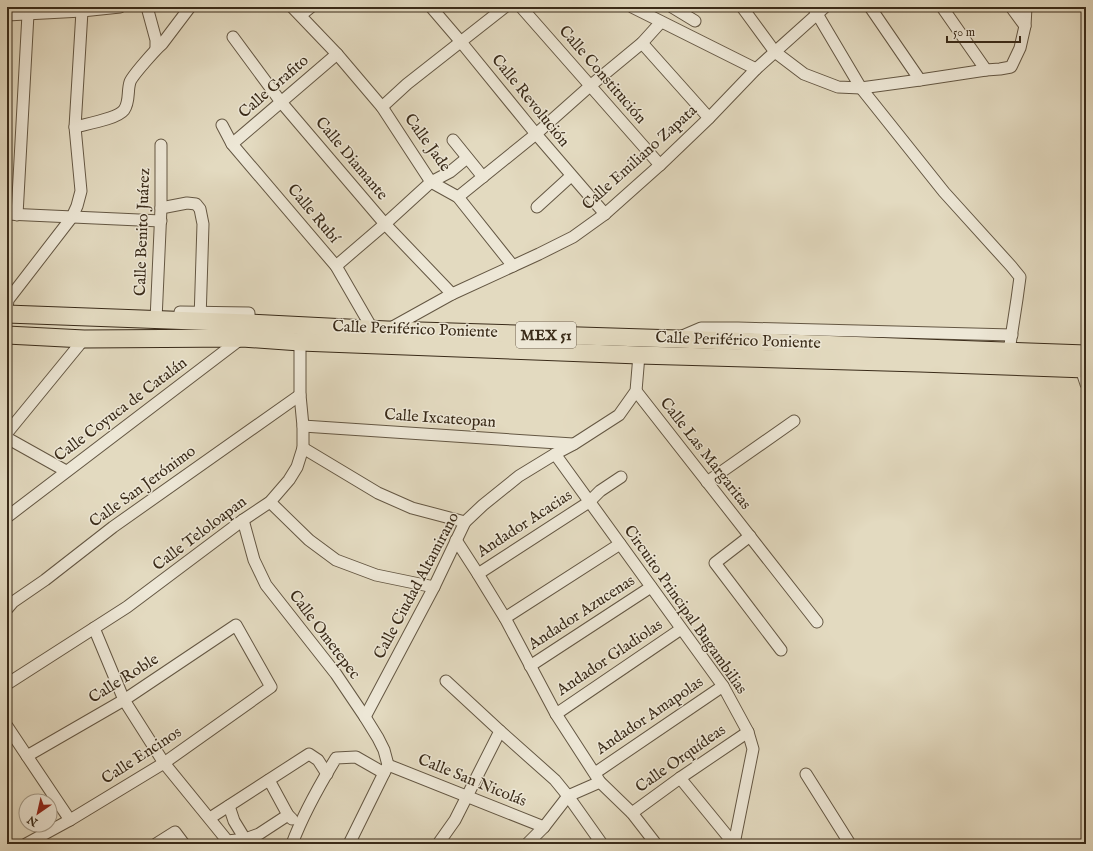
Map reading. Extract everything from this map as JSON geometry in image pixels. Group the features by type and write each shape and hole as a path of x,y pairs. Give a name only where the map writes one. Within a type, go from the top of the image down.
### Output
{"main road":[{"name":"Calle Periférico Poniente","path":"7,306 156,316 200,317 245,330 300,342 639,355 1085,369"},
{"name":"Calle Periférico Poniente","path":"7,336 84,339 245,330 380,330 677,339 1010,343 1085,369"}],"street":[{"path":"7,15 82,11 120,7"},
{"path":"147,7 156,40 156,49"},
{"path":"75,127 115,117 124,110 127,102 130,81 156,49 162,44 190,7"},
{"name":"Calle Jade","path":"292,7 337,54 382,107 431,182 458,197 513,266"},
{"path":"301,15 311,7"},
{"name":"Calle Revolución","path":"431,7 571,176 605,214"},
{"path":"382,107 408,84 505,7"},
{"name":"Calle Constitución","path":"521,7 660,165"},
{"path":"632,7 756,69"},
{"path":"672,7 695,21"},
{"path":"742,7 775,52 804,74 838,87 861,88 1012,67 1020,48 1025,26 1026,7"},
{"path":"870,7 920,80"},
{"path":"942,7 986,70"},
{"path":"1011,7 1025,26"},
{"path":"819,9 861,88 944,192 1020,277 1010,343"},
{"name":"Calle Emiliano Zapata","path":"380,330 573,237 605,214 660,165 709,118 756,69 819,9"},
{"path":"7,306 72,217 81,191 75,127 82,11"},
{"path":"28,14 12,214 161,222"},
{"path":"458,197 536,134 590,86 642,43 661,22"},
{"name":"Calle Diamante","path":"232,37 281,102 385,224 452,294"},
{"path":"642,43 709,118"},
{"name":"Calle Grafito","path":"232,144 337,54"},
{"name":"Calle Rubí","path":"222,124 232,144 336,266 380,330"},
{"path":"453,140 483,177"},
{"name":"Calle Benito Juárez","path":"156,316 161,222 161,145"},
{"path":"336,266 431,182 450,172 467,158"},
{"path":"537,207 571,176"},
{"path":"161,208 187,203 196,204 200,209 203,224 200,317"},
{"name":"Calle Coyuca de Catalán","path":"7,517 98,448 245,330"},
{"path":"7,433 84,339"},
{"name":"Calle Teloloapan","path":"7,684 127,607 243,520 270,502 289,480 296,467 303,448 303,426 300,395 300,342"},
{"path":"636,392 639,355"},
{"name":"Calle Ciudad Altamirano","path":"365,717 434,587 465,522 483,505 519,476 574,444 619,415 636,392"},
{"name":"Calle Las Margaritas","path":"636,392 817,622"},
{"name":"Calle San Jerónimo","path":"7,609 13,602 45,580 114,527 300,395"},
{"path":"707,482 794,421"},
{"name":"Calle Ixcateopan","path":"303,426 574,444"},
{"path":"7,438 66,471"},
{"path":"303,448 378,493 412,508 465,522"},
{"name":"Circuito Principal Bugambilias","path":"555,454 722,686 748,732 754,749 734,844"},
{"name":"Andador Acacias","path":"478,574 589,502 600,491 621,477"},
{"path":"270,502 309,540 336,560 376,575 434,587"},
{"name":"Calle Ometepec","path":"243,520 254,560 266,585 336,674 365,717 384,750 386,769"},
{"path":"750,536 715,563 780,650"},
{"path":"456,540 505,618 556,714 598,777 632,813 656,844"},
{"path":"505,618 620,544"},
{"name":"Andador Azucenas","path":"530,666 651,587"},
{"name":"Calle Roble","path":"27,756 124,700 236,625 271,687"},
{"path":"94,628 124,700 164,763 229,842 246,842 288,814"},
{"name":"Andador Gladiolas","path":"556,714 681,629"},
{"path":"446,681 555,780 602,844"},
{"name":"Andador Amapolas","path":"568,796 598,777 722,686"},
{"name":"Calle Encinos","path":"26,844 70,820 164,763 271,687"},
{"path":"7,726 70,820"},
{"path":"438,844 455,820 500,731"},
{"name":"Calle Orquídeas","path":"632,813 680,778 748,732"},
{"path":"210,818 309,754 318,760 327,774 298,827 292,844"},
{"name":"Calle San Nicolás","path":"327,774 336,758 356,757 386,769 467,796 544,827"},
{"path":"349,844 386,769"},
{"path":"806,774 850,844"},
{"path":"680,778 734,844"},
{"path":"269,780 288,814 298,827"},
{"path":"527,844 544,827 568,796"},
{"path":"229,806 234,821 246,842"},
{"path":"156,844 175,832 184,844"}]}
